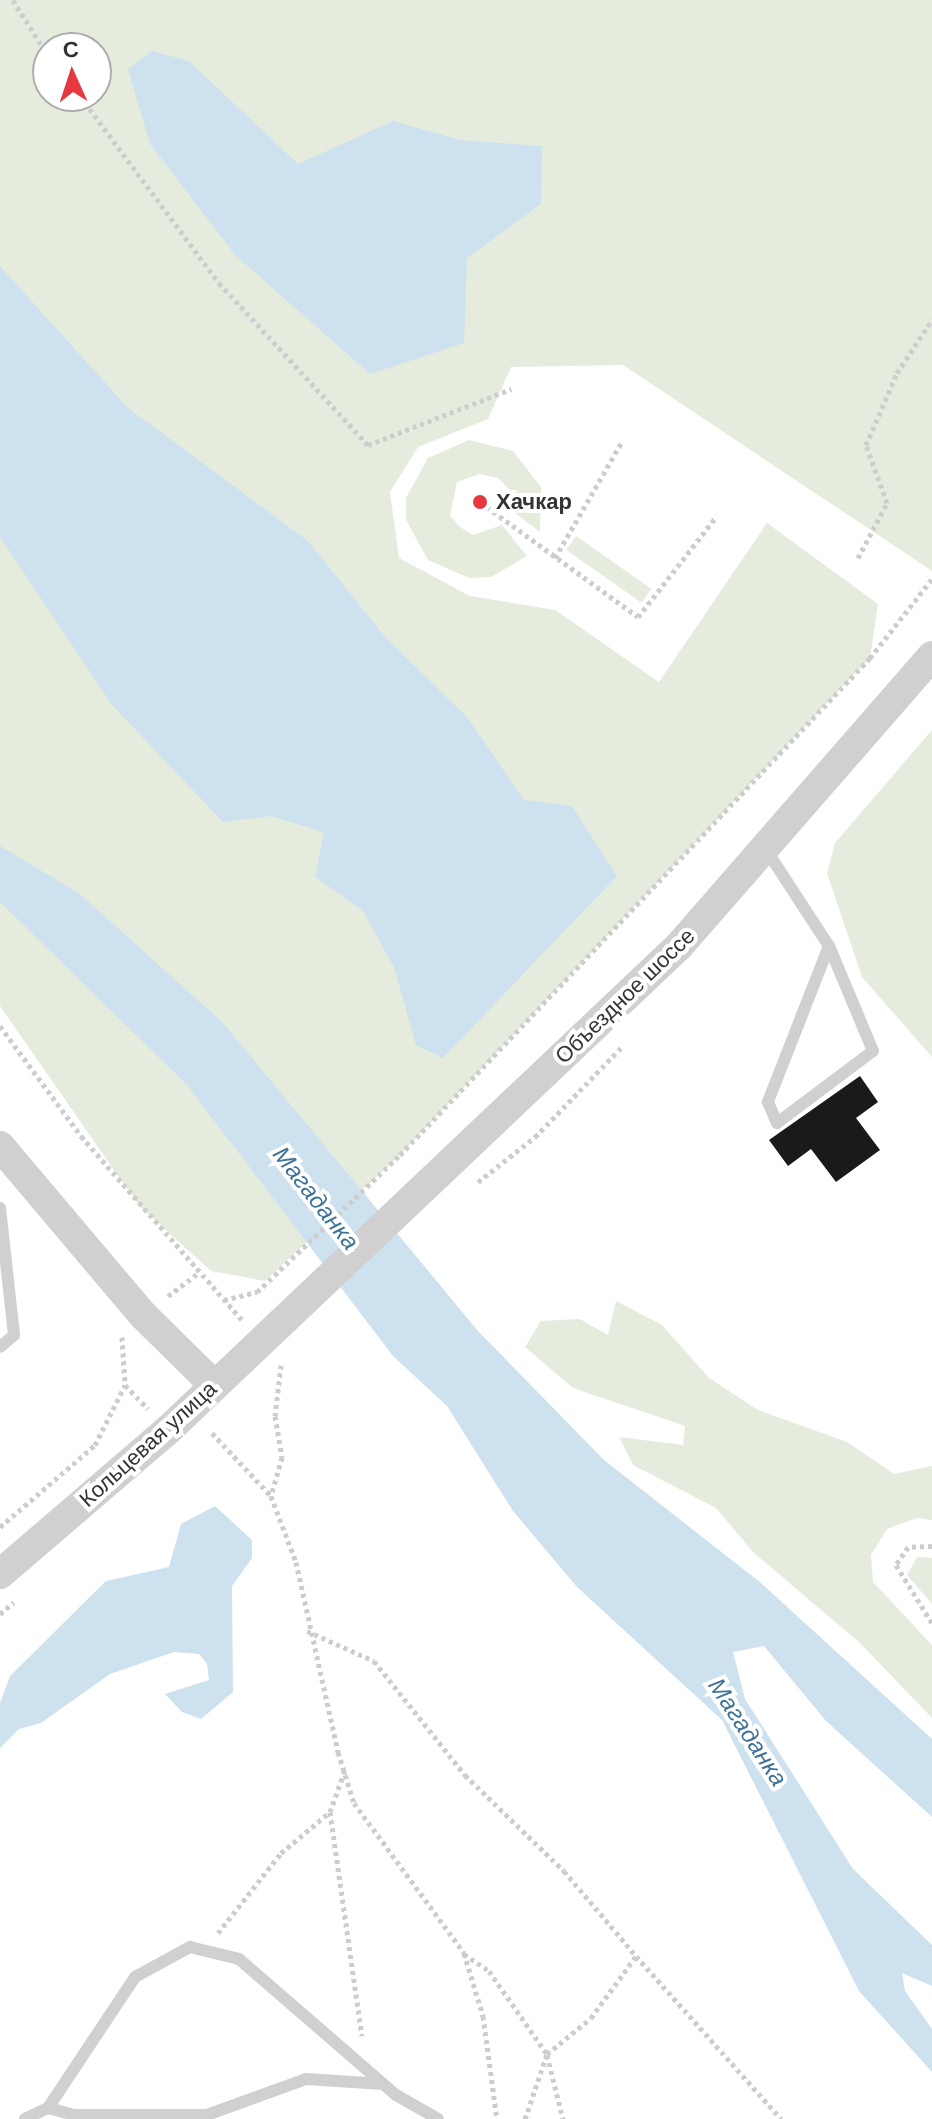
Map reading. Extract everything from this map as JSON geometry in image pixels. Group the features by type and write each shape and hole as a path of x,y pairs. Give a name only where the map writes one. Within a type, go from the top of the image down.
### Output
{"street":[{"name":"Объездное шоссе","path":"292,1311 668,957 767,851 932,656"},
{"path":"0,1146 143,1315 214,1385"},
{"name":"Кольцевая улица","path":"0,1574 214,1385 292,1311"}],"lane":[{"path":"767,851 829,946 873,1051 777,1123 768,1102 829,946"},
{"path":"0,1208 14,1335 0,1347"},
{"path":"25,2119 48,2108 135,1977 190,1947 239,1959 383,2084 438,2119"},
{"path":"48,2108 75,2115 207,2115 306,2079 383,2084"}],"path":[{"path":"13,0 33,32"},
{"path":"92,112 219,283 368,445 511,389"},
{"path":"858,558 887,503 866,445 897,373 932,320"},
{"path":"555,558 621,443"},
{"path":"480,502 638,617 717,516"},
{"path":"0,1026 81,1136 224,1300 257,1292 400,1155 870,658 932,579"},
{"path":"271,1496 282,1457 275,1416 281,1365"},
{"path":"0,1527 95,1445 125,1385"},
{"path":"212,1433 271,1496 296,1562 307,1631 354,1803 464,1953 489,1971 547,2054 563,2119"},
{"path":"932,1546 908,1547 896,1565 932,1623"},
{"path":"307,1631 374,1661 465,1775 564,1871 781,2119"},
{"path":"346,1766 330,1812 336,1892 357,1969 366,2069"},
{"path":"207,1951 241,1897 330,1812"},
{"path":"464,1953 483,2016 497,2119"},
{"path":"525,2119 547,2054 591,2018 636,1956"}],"shaded area":[{"path":"0,0 932,0 932,571 623,365 511,367 488,419 418,447 390,492 399,558 470,596 555,610 659,682 767,523 878,604 870,658 400,1155 265,1281 211,1271 139,1206 0,1006"},
{"path":"469,440 513,451 541,487 540,532 515,513 512,492 498,478 479,474 457,482 450,516 460,527 473,535 502,525 527,556 491,577 469,578 428,560 406,520 406,498 428,458"},
{"path":"576,536 651,589 642,603 566,550"},
{"path":"932,730 932,1057 862,977 827,873 835,843"},
{"path":"616,1301 662,1325 709,1378 758,1410 847,1442 894,1474 932,1466 932,1520 917,1518 887,1529 871,1555 873,1582 932,1645 932,1718 859,1642 754,1553 716,1508 633,1465 619,1437 683,1445 685,1426 573,1388 525,1347 541,1321 580,1319 608,1335"},
{"path":"917,1557 932,1558 932,1604 907,1575"}],"water":[{"path":"152,51 189,61 298,164 393,121 460,140 542,146 541,204 467,258 464,343 370,374 236,256 150,144 128,69"},
{"path":"0,266 128,408 308,541 386,638 467,717 524,800 572,806 617,876 443,1058 416,1045 394,967 363,911 315,877 324,832 270,816 223,822 112,705 0,537"},
{"name":"Магаданка","path":"0,846 80,894 223,1023 478,1331 604,1460 761,1583 932,1739 932,1817 826,1721 764,1646 733,1652 745,1699 853,1869 932,1945 932,1986 902,1973 905,1991 932,2029 932,2072 859,1991 722,1720 577,1587 513,1511 447,1406 393,1356 187,1085 0,902"},
{"path":"215,1506 252,1540 252,1558 232,1586 233,1692 201,1719 182,1712 165,1694 209,1680 207,1664 199,1654 174,1652 110,1674 41,1723 19,1729 0,1748 0,1703 10,1676 106,1581 169,1567 181,1524"}],"building":[{"path":"860,1076 878,1102 856,1118 880,1150 836,1182 811,1149 788,1166 769,1140"}],"place":[{"name":"Хачкар","path":"480,502"}]}
